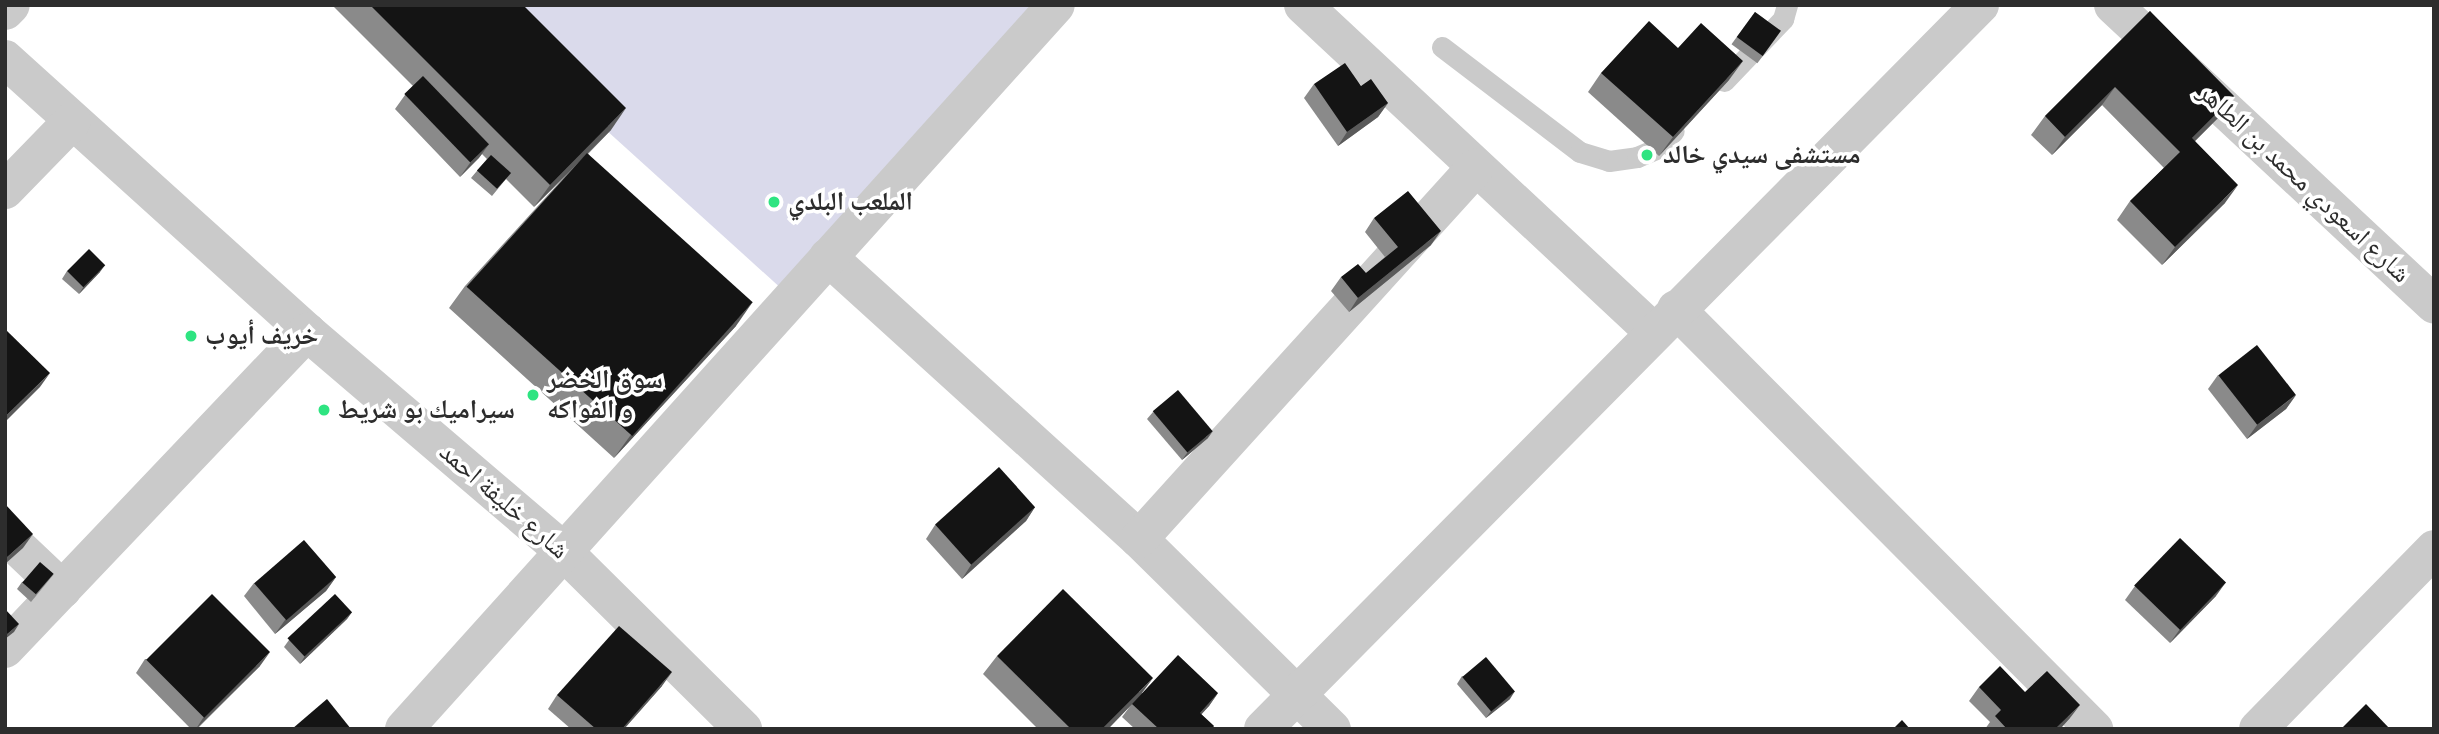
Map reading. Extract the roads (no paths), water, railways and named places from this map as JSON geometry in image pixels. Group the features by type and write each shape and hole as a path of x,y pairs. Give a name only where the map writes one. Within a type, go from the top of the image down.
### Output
{"street":[{"path":"5,11 11,5"},
{"path":"404,729 562,550 1056,5"},
{"path":"1303,5 1475,167 1664,320 2094,729"},
{"path":"1263,729 1295,692 1980,5"},
{"name":"شارع اسعودي محمد بن الطاهر","path":"2113,5 2434,304"},
{"name":"شارع خليفة احمد","path":"5,59 307,332 562,550 743,729"},
{"path":"5,190 72,121"},
{"path":"1139,539 1475,167"},
{"path":"828,257 1139,539 1332,729"},
{"path":"5,649 307,332"},
{"path":"5,535 62,589"},
{"path":"2258,729 2434,550"}],"lane":[{"path":"1706,99 1783,19 1787,5"},
{"path":"1443,47 1580,152 1609,161 1637,157 1658,148 1686,119"}],"place":[{"name":"مستشفى سيدي خالد","path":"1647,155"},
{"name":"الملعب البلدي","path":"774,202"},
{"name":"خريف أيوب","path":"191,336"},
{"name":"سوق الخضر و الفواكه","path":"533,395"},
{"name":"سيراميك بو شريط","path":"324,410"}]}
